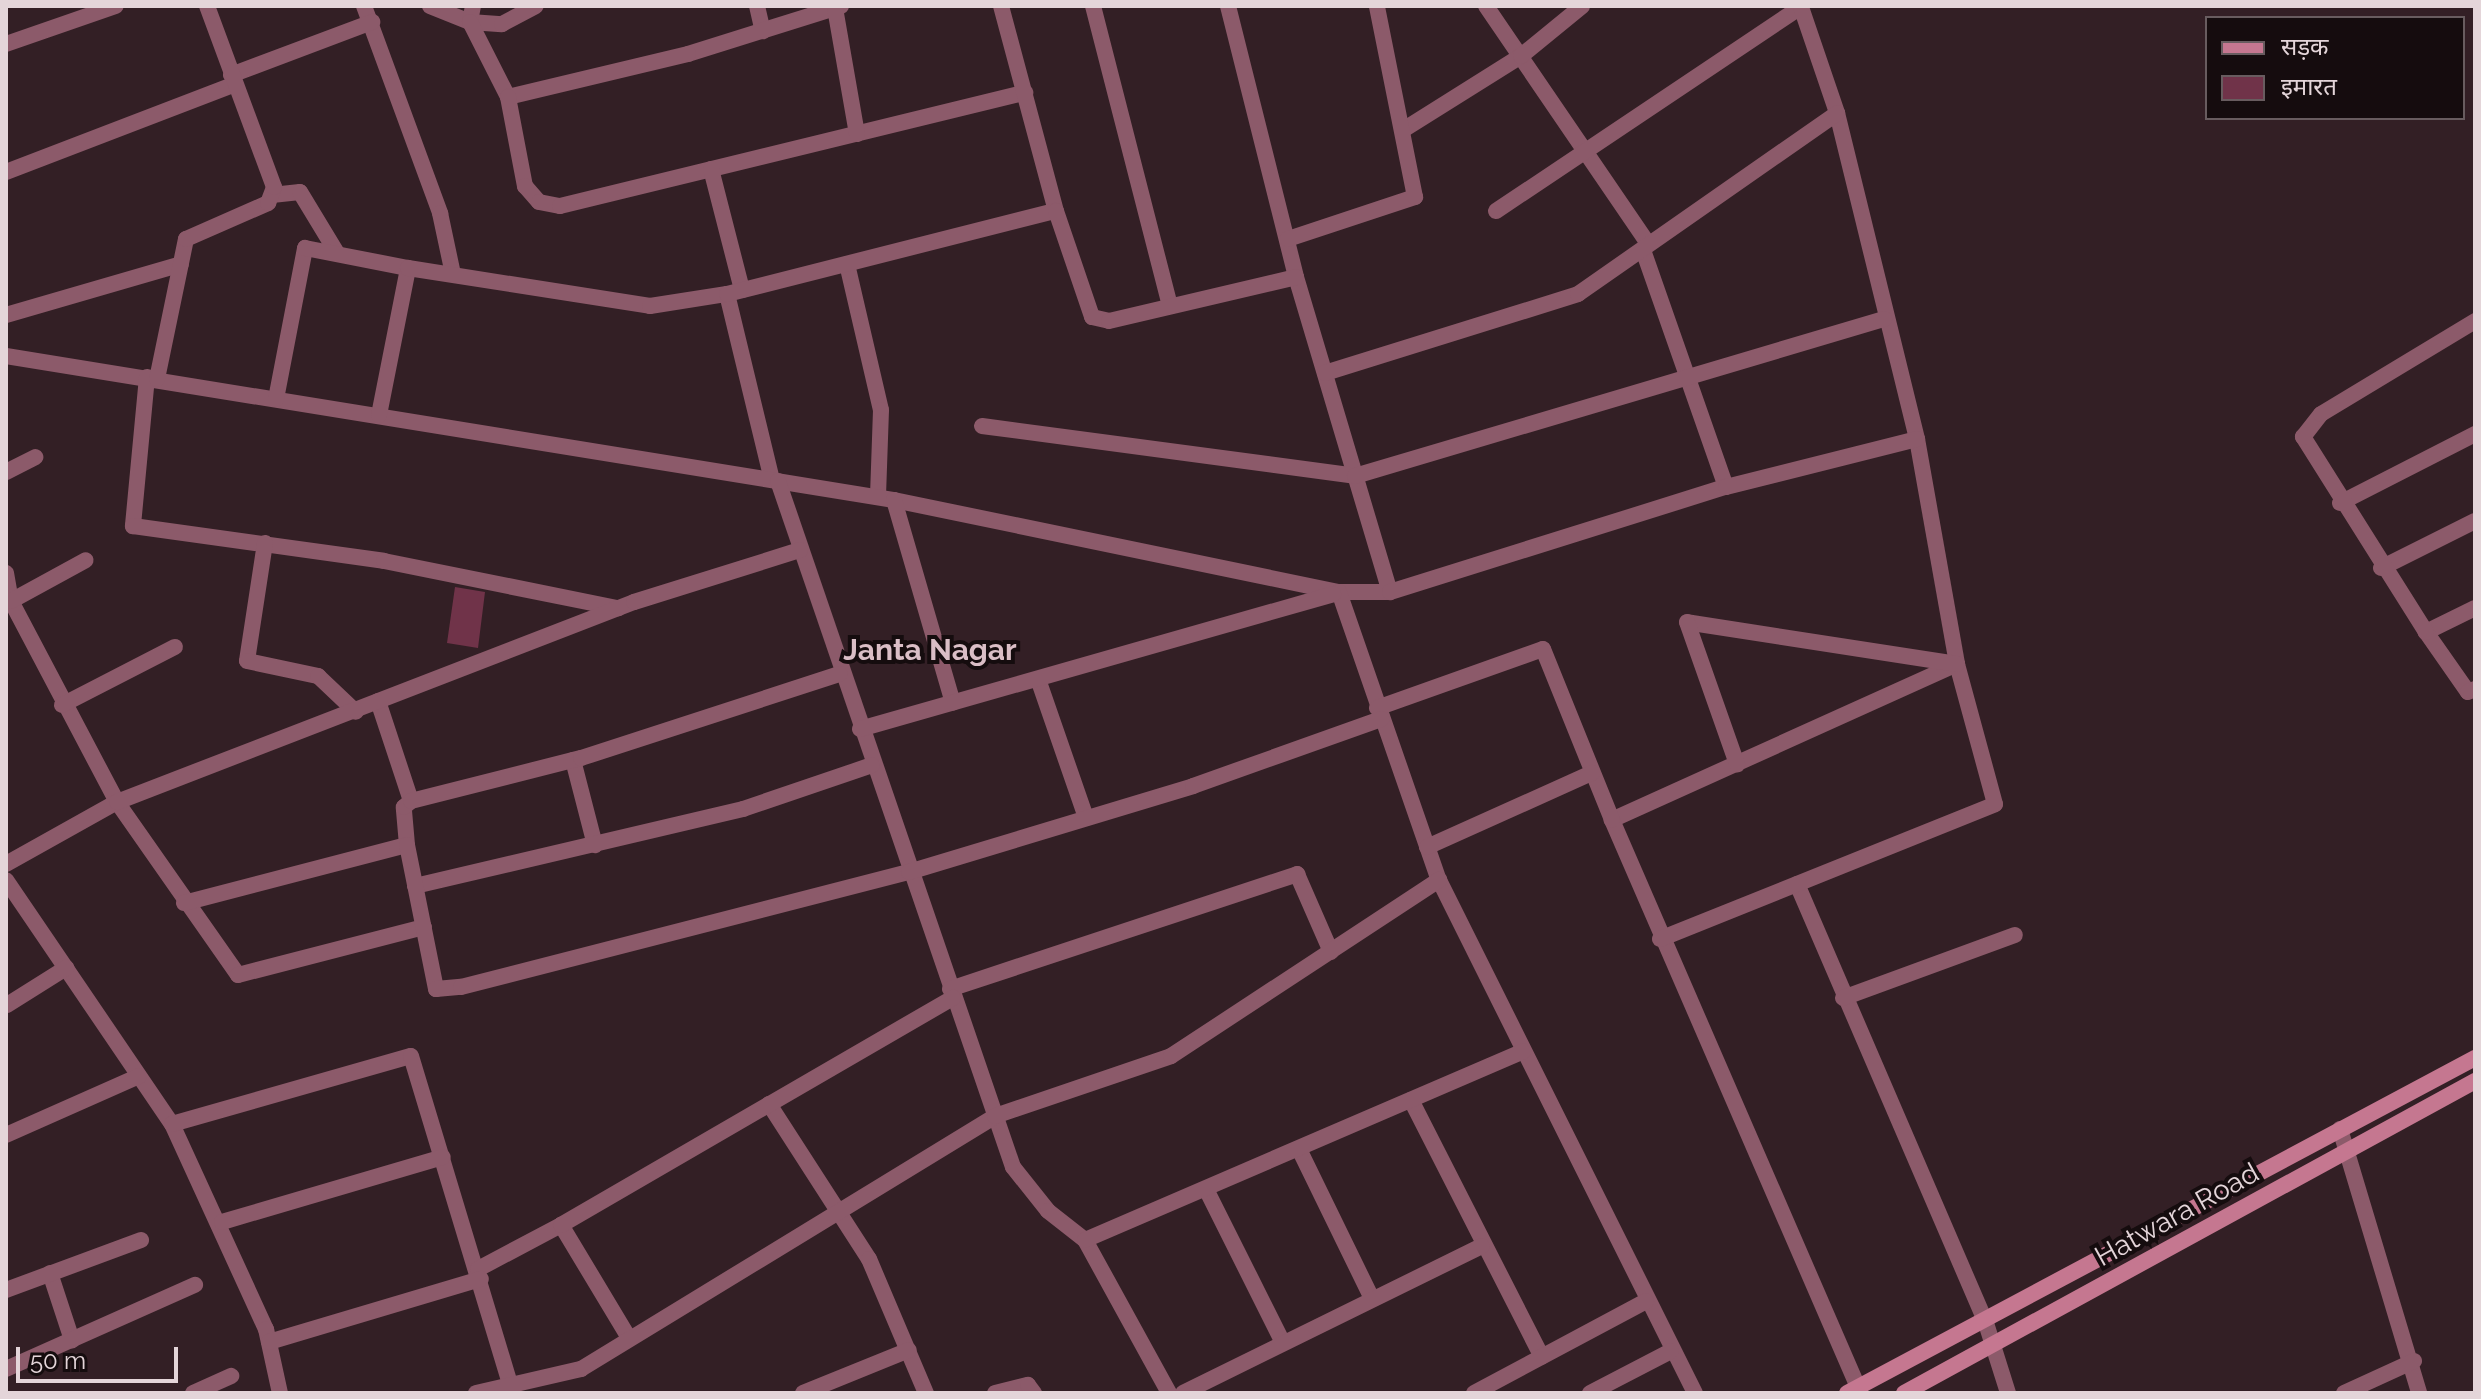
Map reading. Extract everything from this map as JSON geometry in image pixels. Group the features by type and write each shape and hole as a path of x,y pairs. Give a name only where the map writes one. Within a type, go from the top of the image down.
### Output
{"street":[{"path":"6,44 116,6"},
{"path":"207,6 272,195"},
{"path":"364,6 440,213 453,274"},
{"path":"430,6 472,14 502,24 536,6"},
{"path":"757,6 763,31"},
{"path":"1001,6 1056,211 1092,317 1109,321 1296,277"},
{"path":"1093,6 1170,305"},
{"path":"1228,6 1296,277 1390,592"},
{"path":"1288,239 1409,205 1417,186 1377,6"},
{"path":"1486,6 1645,246 1726,487"},
{"path":"1403,130 1521,56 1582,6"},
{"path":"1496,211 1801,6 1837,113 1884,319 1917,439 1957,664 1995,804 1660,939"},
{"path":"508,97 763,31 838,7 857,134"},
{"path":"472,14 508,97 525,186 539,202 560,206 1025,93"},
{"path":"6,172 372,22"},
{"path":"1325,373 1539,311 1645,246 1837,113"},
{"path":"711,169 775,480 1013,1167 1048,1211 1085,1240 1169,1393"},
{"path":"337,253 300,192 272,195 186,239 152,378 133,526 265,543 618,608"},
{"path":"276,399 305,248 408,268 565,289 606,304 734,292 1056,211"},
{"path":"6,315 181,264"},
{"path":"847,264 881,410 886,498 953,703"},
{"path":"379,415 408,268"},
{"path":"982,426 1355,476 1690,374 1884,319"},
{"path":"2475,321 2306,429 2304,441 2381,568 2468,692 2475,689"},
{"path":"6,356 886,498 1339,592 1390,592 1726,487 1917,439"},
{"path":"2340,503 2475,434"},
{"path":"6,472 35,457"},
{"path":"2381,568 2475,521"},
{"path":"265,543 247,661 318,676 356,712"},
{"path":"6,864 117,802 618,608 800,550"},
{"path":"11,601 86,560"},
{"path":"6,573 11,601 62,705 117,802 232,970 245,977 424,927"},
{"path":"860,729 1339,592"},
{"path":"1339,592 1439,880 1646,1301 1695,1393"},
{"path":"2426,632 2475,608"},
{"path":"1737,764 1687,622 1957,664"},
{"path":"62,705 175,647"},
{"path":"840,674 573,760 411,801 404,807 407,845 436,989 461,987 643,946 909,872 1086,818 1379,713 1543,649 1660,939 1853,1390 2475,1058"},
{"path":"1612,820 1957,664"},
{"path":"1038,679 1086,818"},
{"path":"379,702 411,801"},
{"path":"573,760 595,845"},
{"path":"415,886 743,809 872,765"},
{"path":"1427,847 1592,773"},
{"path":"184,903 407,845"},
{"path":"269,1342 480,1274 952,993 1297,874 1331,952"},
{"path":"6,880 172,1124 222,1222 269,1342 280,1393"},
{"path":"476,1393 512,1389 581,1369 995,1116 1171,1056 1439,880"},
{"path":"1797,884 1843,998 1985,1320 2008,1393"},
{"path":"1843,998 2015,935"},
{"path":"7,1005 66,968"},
{"path":"1085,1240 1523,1051"},
{"path":"172,1124 411,1056 480,1274 512,1389"},
{"path":"6,1135 139,1076"},
{"name":"Hatwara Road","path":"1904,1393 2475,1081"},
{"path":"1411,1100 1482,1246 1542,1357"},
{"path":"769,1104 835,1214 869,1259 926,1393"},
{"path":"2340,1129 2350,1150 2414,1361 2419,1393"},
{"path":"1299,1149 1372,1299"},
{"path":"222,1222 443,1157"},
{"path":"1206,1189 1283,1343"},
{"path":"561,1225 629,1338"},
{"path":"8,1284 50,1273 141,1240"},
{"path":"1183,1393 1482,1246"},
{"path":"50,1273 72,1340"},
{"path":"6,1369 195,1285"},
{"path":"1474,1393 1646,1301"},
{"path":"803,1393 909,1350"},
{"path":"1590,1393 1671,1351"},
{"path":"2344,1393 2414,1361"},
{"path":"193,1393 231,1376"},
{"path":"995,1393 1028,1385 1034,1393"}],"building":[{"path":"455,587 485,592 478,648 447,643"}],"district":[{"name":"Janta Nagar","path":"930,650"}]}
